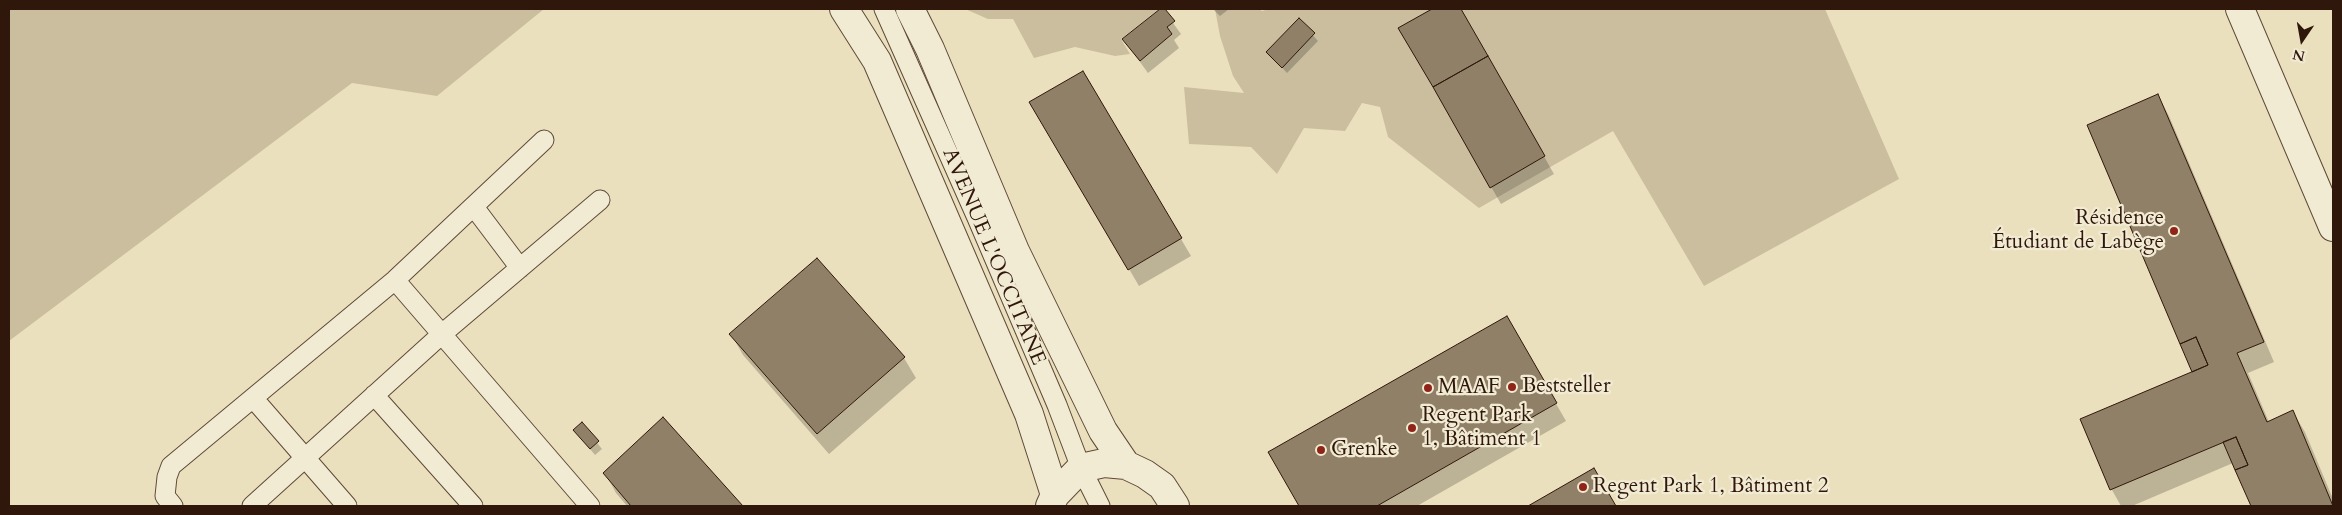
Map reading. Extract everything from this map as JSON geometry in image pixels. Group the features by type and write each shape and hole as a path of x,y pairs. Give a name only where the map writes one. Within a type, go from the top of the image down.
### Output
{"street":[{"name":"AVENUE L'OCCITANE","path":"844,9 881,70 1029,414 1052,501"},
{"name":"AVENUE L'OCCITANE","path":"910,9 930,49 1015,251 1103,431 1126,465"},
{"path":"2240,9 2333,227"},
{"path":"1052,501 1081,468 1104,463 1126,465 1145,474 1162,486 1175,506"}],"lane":[{"name":"AVENUE L'OCCITANE","path":"884,9 977,218 1057,405 1081,468 1100,506"},
{"path":"173,506 165,496 166,476 171,466 395,280 544,140"},
{"path":"252,506 442,334 600,200"},
{"path":"474,207 520,268"},
{"path":"395,280 590,506"},
{"path":"374,395 473,506"},
{"path":"254,398 347,506"}],"shaded area":[{"path":"9,9 544,9 437,96 352,83 9,341"},
{"path":"965,9 1159,9 1121,39 1130,54 1115,56 1075,47 1034,58 1013,19 988,19"},
{"path":"1215,9 1259,9 1262,11 1269,9 1825,9 1899,179 1704,286 1613,131 1479,208 1388,137 1380,107 1362,103 1345,131 1304,128 1277,174 1251,147 1189,144 1184,87 1244,93 1233,76 1220,36"}],"building":[{"path":"1160,9 1165,9 1175,21 1167,27 1172,34 1140,61 1122,39"},
{"path":"1432,9 1461,9 1488,56 1433,87 1398,28"},
{"path":"1299,18 1315,33 1282,68 1266,52"},
{"path":"1488,56 1545,156 1490,188 1433,87"},
{"path":"1083,71 1182,238 1128,270 1029,102"},
{"name":"Résidence Étudiant de Labège","path":"2158,94 2264,342 2237,353 2267,422 2293,410 2333,506 2251,506 2235,470 2248,465 2236,437 2110,490 2080,419 2208,365 2196,337 2180,344 2087,125"},
{"path":"817,258 905,357 817,434 729,334"},
{"name":"Regent Park 1, Bâtiment 1","path":"1507,316 1557,403 1377,506 1299,506 1268,452"},
{"path":"2196,337 2208,365 2192,372 2180,344"},
{"path":"663,417 743,506 631,506 603,473"},
{"path":"582,422 599,441 590,449 573,430"},
{"path":"2236,437 2248,465 2235,470 2223,442"},
{"name":"Regent Park 1, Bâtiment 2","path":"1594,468 1616,506 1528,506"}],"place":[{"name":"Résidence Étudiant de Labège","path":"2174,231"},
{"name":"Beststeller","path":"1512,387"},
{"name":"MAAF","path":"1428,388"},
{"name":"Regent Park 1, Bâtiment 1","path":"1412,428"},
{"name":"Grenke","path":"1321,450"},
{"name":"Regent Park 1, Bâtiment 2","path":"1583,487"}]}
